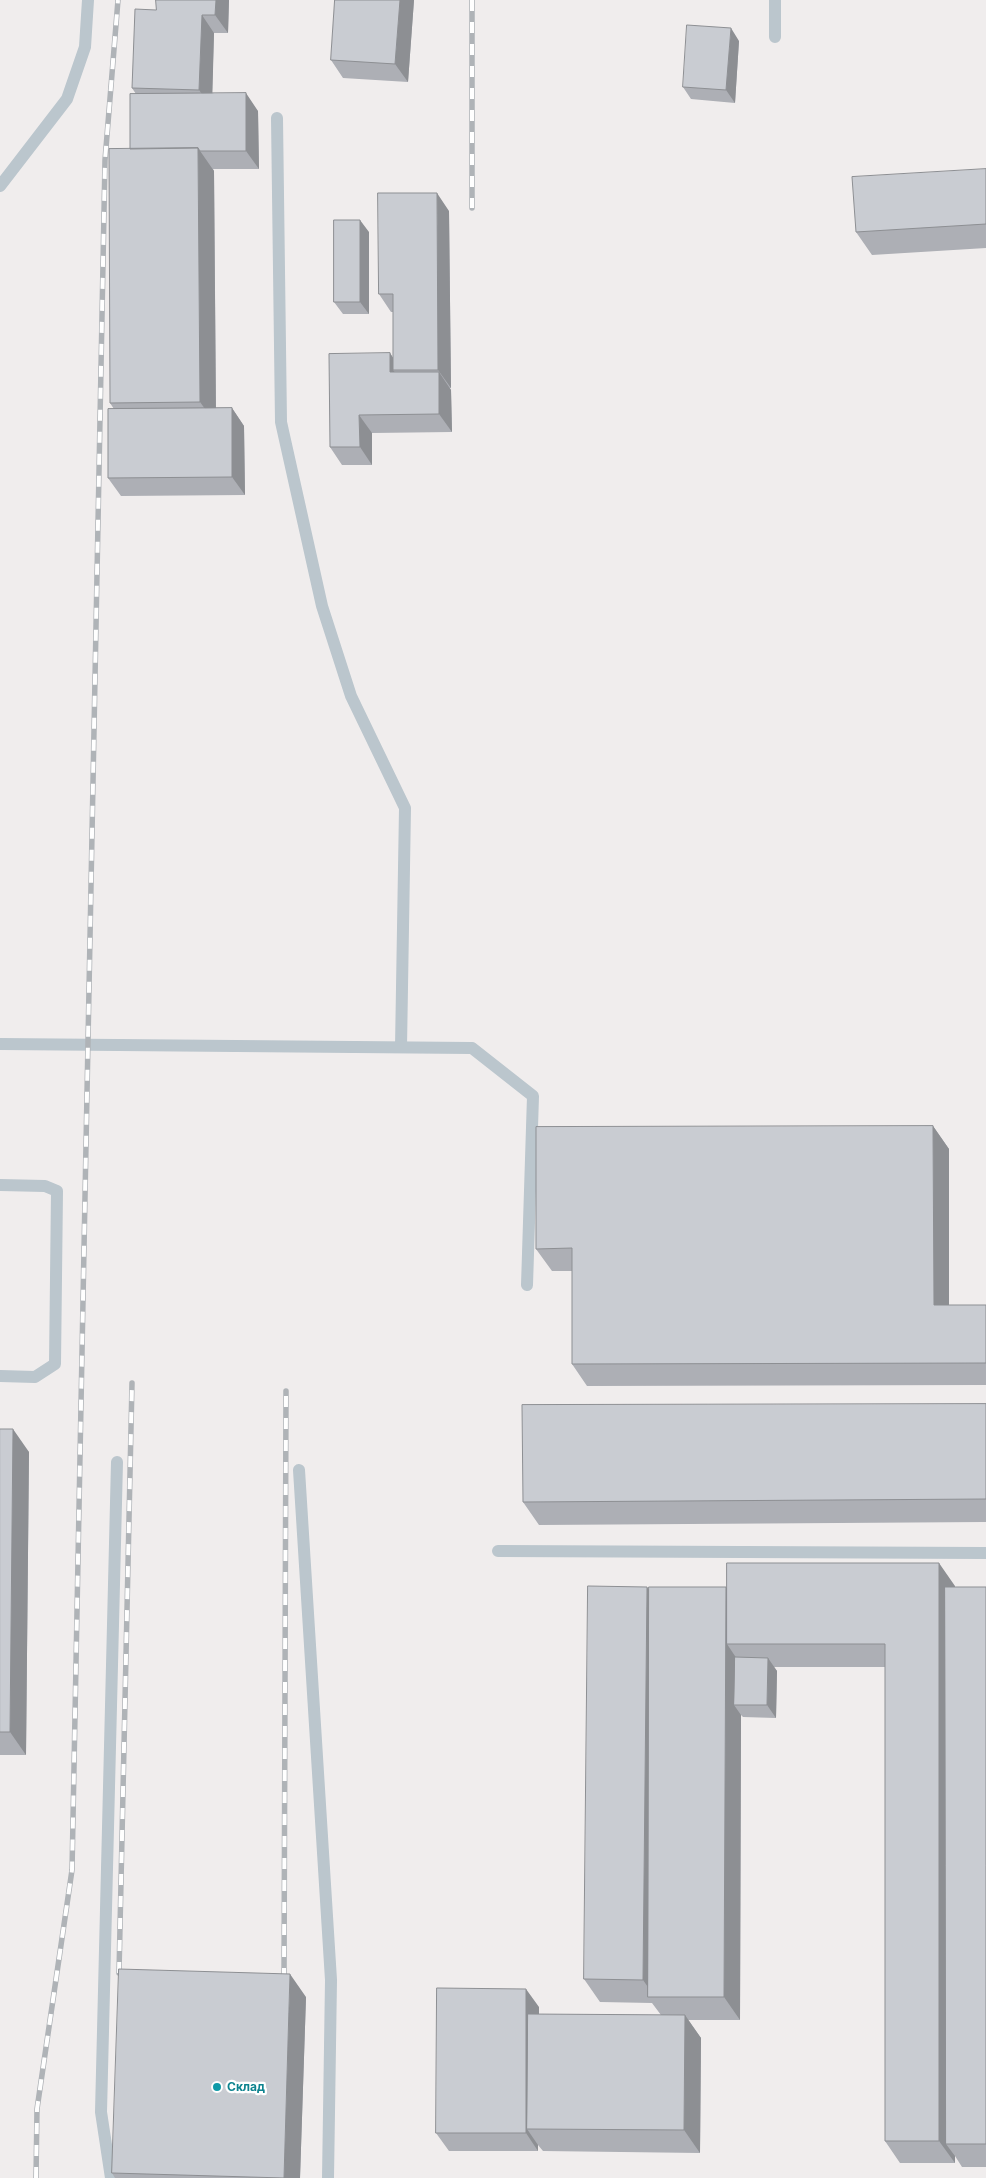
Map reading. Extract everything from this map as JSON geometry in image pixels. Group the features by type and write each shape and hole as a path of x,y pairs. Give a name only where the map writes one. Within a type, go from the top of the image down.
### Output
{"lane":[{"path":"0,186 67,99 84,47 88,0"},
{"path":"775,0 775,37"},
{"path":"277,118 281,422 322,606 351,696 405,808 401,1047"},
{"path":"0,1044 472,1048 533,1096 527,1285"},
{"path":"0,1185 45,1186 57,1190 55,1364 36,1377 0,1376"},
{"path":"111,2178 101,2112 117,1462"},
{"path":"299,1470 332,1980 328,2178"},
{"path":"498,1551 986,1553"}],"building":[{"path":"156,0 216,0 215,15 202,15 199,90 132,88 135,9 156,10"},
{"path":"335,0 400,0 395,64 331,60"},
{"path":"687,25 731,28 726,90 683,87"},
{"path":"246,93 246,151 200,151 198,148 130,149 130,94"},
{"path":"198,148 200,402 110,403 109,149"},
{"path":"986,169 986,224 856,232 852,177"},
{"path":"378,193 437,193 438,370 393,370 393,294 379,294"},
{"path":"334,220 360,220 360,302 334,302"},
{"path":"390,353 390,372 439,372 439,414 359,415 360,447 330,447 329,354"},
{"path":"232,408 232,477 108,478 108,409"},
{"path":"933,1126 934,1305 986,1305 986,1363 572,1364 572,1248 536,1249 536,1127"},
{"path":"986,1404 986,1499 523,1502 522,1405"},
{"path":"0,1429 13,1429 10,1732 0,1732"},
{"path":"727,1563 939,1563 939,2141 885,2141 885,1644 727,1644"},
{"path":"588,1586 647,1587 643,1980 584,1979"},
{"path":"649,1587 726,1587 724,1997 648,1997"},
{"path":"945,1587 986,1587 986,2144 946,2144"},
{"path":"735,1657 768,1658 767,1705 734,1705"},
{"name":"Склад","path":"119,1969 290,1974 284,2178 112,2173"},
{"path":"437,1988 526,1989 526,2133 436,2133"},
{"path":"528,2014 685,2015 684,2130 527,2129"}],"railway":[{"path":"36,2178 37,2109 72,1870 105,160 118,0"},
{"path":"472,0 472,208"},
{"path":"119,1973 132,1383"},
{"path":"284,1979 286,1391"}],"place":[{"name":"Склад","path":"217,2087"}]}
